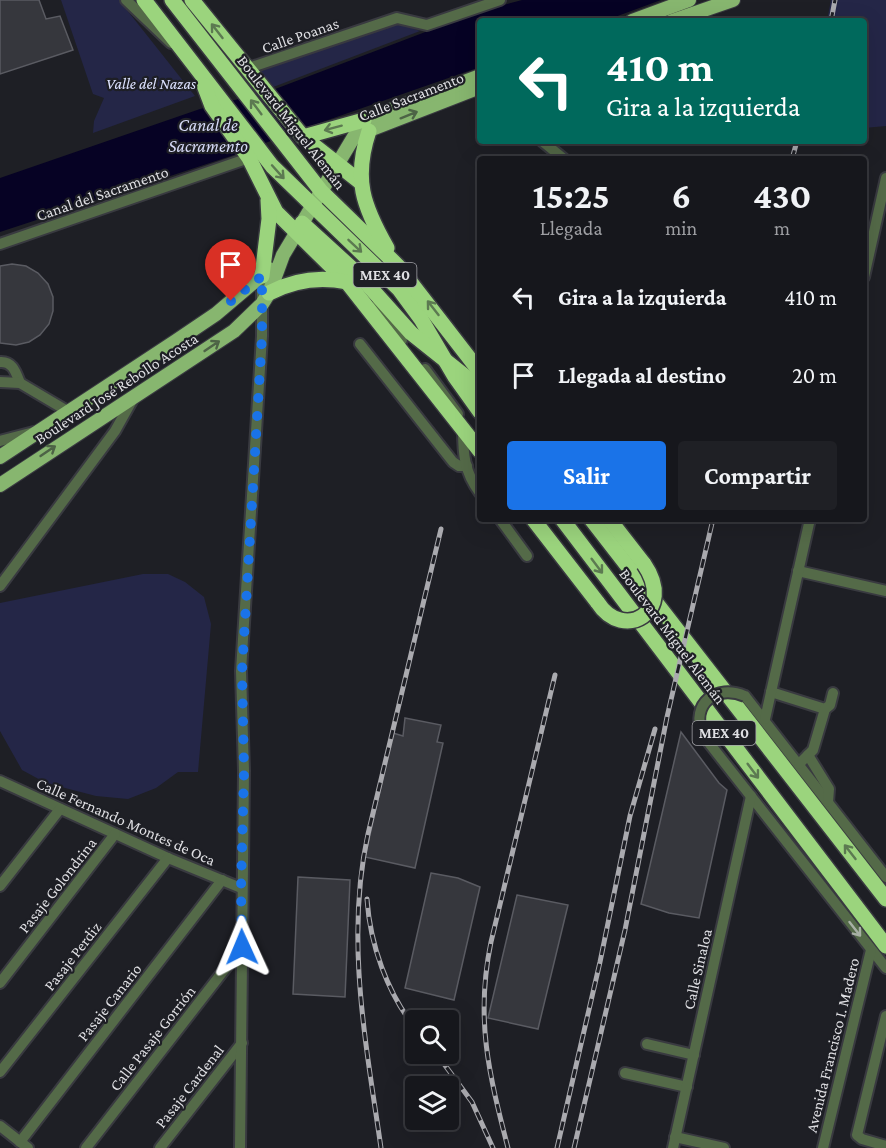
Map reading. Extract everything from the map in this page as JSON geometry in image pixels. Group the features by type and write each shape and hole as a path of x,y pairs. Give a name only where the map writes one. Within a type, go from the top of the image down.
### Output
{"highway":[{"name":"MEX 40","path":"144,0 201,72 216,102 243,138 399,289 421,319 442,356 477,408"},
{"name":"Boulevard Miguel Alemán","path":"172,0 321,191 398,266 477,368"},
{"path":"192,0 286,119 303,137 359,181"},
{"path":"303,137 362,129 359,181 374,223 398,266"},
{"path":"243,138 249,159 276,212 299,227 372,288 411,333 477,385"},
{"path":"262,276 269,219 268,197"},
{"path":"299,227 347,282 477,447"},
{"path":"265,299 281,287 307,280 327,279 347,282"},
{"path":"457,340 477,360"},
{"path":"464,430 477,436"},
{"path":"535,522 603,612 621,621 632,621 649,610 656,592 655,581 611,522"},
{"name":"Boulevard Miguel Alemán","path":"564,522 879,948"},
{"name":"Boulevard Miguel Alemán","path":"593,522 886,899"}],"main road":[{"path":"640,18 689,0"},
{"path":"681,18 733,0"},
{"name":"Calle Sacramento","path":"321,191 336,165 362,129 477,84"},
{"name":"Boulevard José Rebollo Acosta","path":"2,484 53,447 234,331 265,299 283,255 321,191"},
{"name":"Boulevard José Rebollo Acosta","path":"0,457 176,341 262,276 283,255"},
{"path":"176,341 192,359"}],"street":[{"path":"126,0 165,38 186,53"},
{"name":"Calle Poanas","path":"246,69 397,18 427,25 500,0"},
{"path":"546,144 560,156"},
{"name":"Canal del Sacramento","path":"0,244 249,159"},
{"path":"867,264 886,178"},
{"path":"240,1148 244,771 242,671 265,299 262,276"},
{"path":"372,288 397,334 453,405 464,430 461,445 471,480 477,489"},
{"path":"360,344 453,462 459,466 467,466"},
{"path":"0,363 6,362 12,366 20,382"},
{"path":"0,382 20,382 69,412"},
{"path":"0,586 115,431 134,397"},
{"path":"0,441 40,430"},
{"path":"502,522 527,556"},
{"path":"765,719 809,522"},
{"path":"798,571 886,591"},
{"path":"886,878 745,696 726,691 711,696 700,710 699,726 702,734 879,948 886,968"},
{"path":"771,692 825,709"},
{"path":"799,764 813,750 825,709 830,705 833,693"},
{"path":"808,755 829,789 828,802"},
{"name":"Calle Fernando Montes de Oca","path":"0,781 168,858 241,888"},
{"name":"Calle Sinaloa","path":"674,1143 751,796"},
{"path":"0,886 60,809"},
{"name":"Pasaje Golondrina","path":"0,983 115,834"},
{"name":"Pasaje Perdiz","path":"0,1072 168,858"},
{"name":"Pasaje Canario","path":"24,1145 222,880"},
{"name":"Calle Pasaje Gorrión","path":"86,1148 242,947"},
{"name":"Avenida Francisco I. Madero","path":"823,1148 879,948"},
{"path":"886,1016 857,1135 862,1139 886,1146"},
{"name":"Pasaje Cardenal","path":"160,1148 242,1043"},
{"path":"647,1044 694,1055"},
{"path":"873,1063 886,1066"},
{"path":"626,1073 687,1087"},
{"path":"0,1126 24,1145"},
{"path":"232,1148 241,1136"},
{"path":"674,1143 724,1148"}],"green space":[{"name":"Valle del Nazas","path":"61,0 119,0 195,96 93,133 94,121 104,98 93,94"},
{"path":"831,0 886,0 886,126 867,128 867,18 828,18"},
{"path":"396,22 420,31 268,89 256,73"},
{"path":"143,574 168,574 185,582 204,597 211,624 198,772 178,772 156,788 128,799 96,796 46,783 22,770 0,731 0,603"}],"water":[{"name":"Canal de Sacramento","path":"522,0 661,0 612,18 477,18 477,68 231,156 0,232 0,178 200,109 270,91 478,12"}],"building":[{"path":"0,0 39,0 46,19 60,16 73,50 0,74"},
{"path":"12,264 26,266 38,273 48,284 53,297 53,311 49,324 40,335 29,342 16,345 0,343 0,266"},
{"path":"405,718 441,725 437,742 443,743 415,868 365,857 393,733 403,736"},
{"path":"681,732 719,783 727,790 699,918 669,913 641,904"},
{"path":"431,873 458,878 480,887 454,1000 405,988"},
{"path":"298,877 350,880 345,997 293,994"},
{"path":"517,895 568,905 538,1029 488,1018"}],"railway":[{"path":"832,18 835,0"},
{"path":"793,156 796,144"},
{"path":"574,1148 625,930 667,717 712,522"},
{"path":"381,1148 360,991 358,912 361,873 368,834 441,529"},
{"path":"508,1148 486,1046 484,1022 486,970 555,675"},
{"path":"557,1148 600,962 630,816 655,729"},
{"path":"367,899 376,950 389,984 405,1013"},
{"path":"444,1064 472,1102 493,1148"}],"route":[{"path":"231,301 262,276 262,336 242,671 244,771 242,947"}]}
